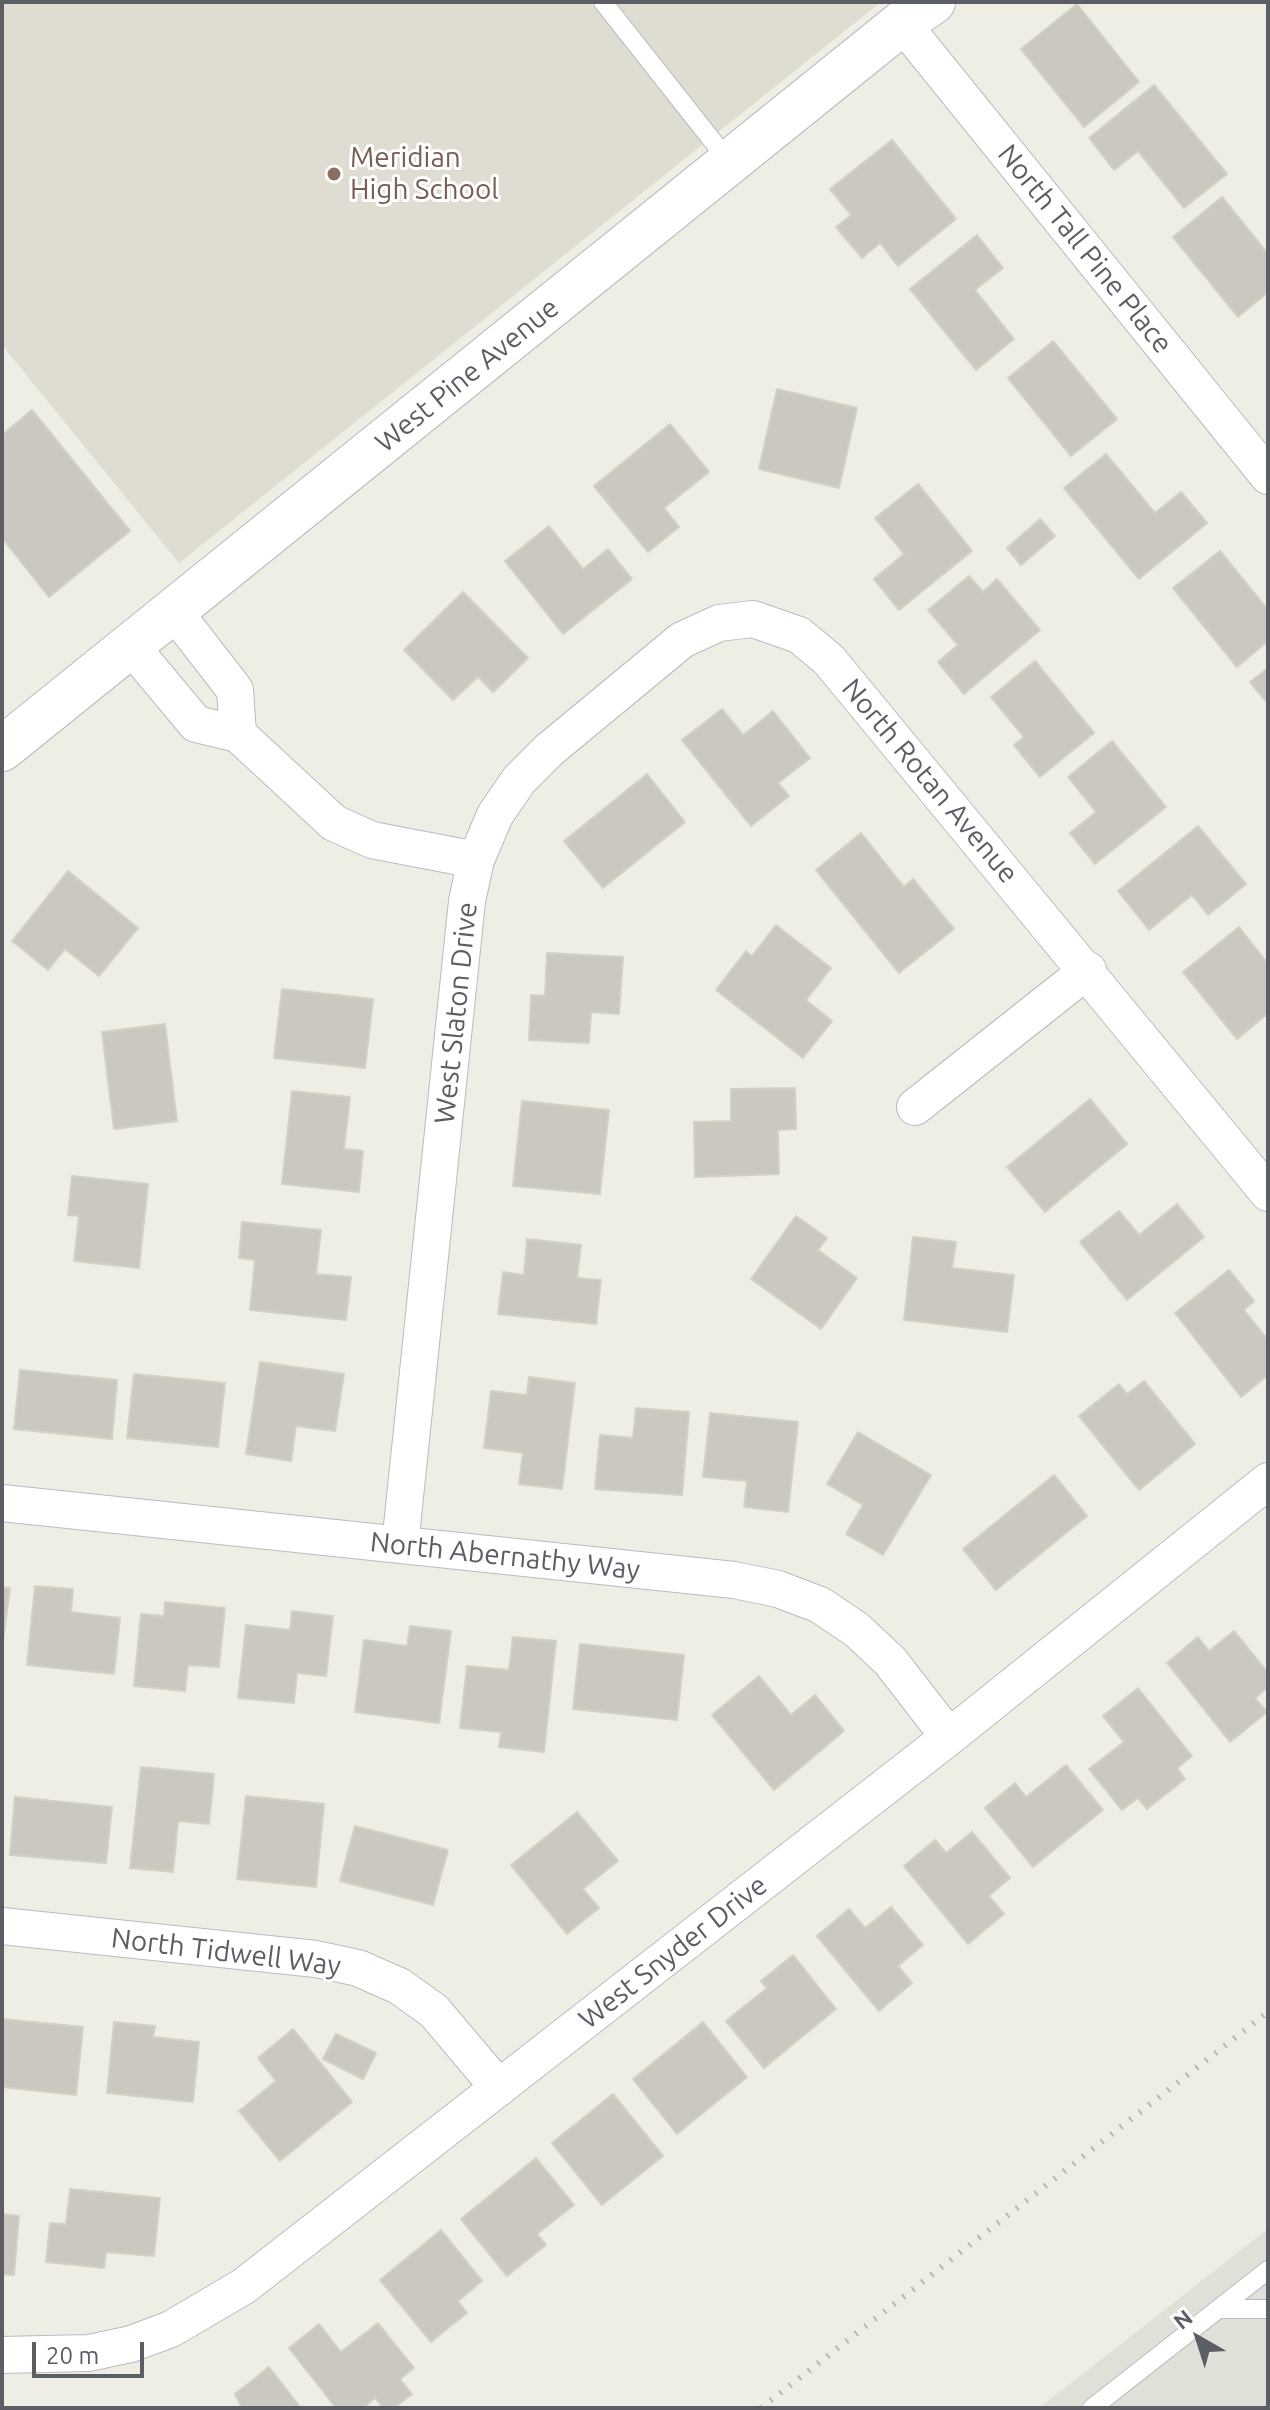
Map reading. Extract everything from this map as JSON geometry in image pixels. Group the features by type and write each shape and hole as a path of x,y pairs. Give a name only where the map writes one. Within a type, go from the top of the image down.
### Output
{"street":[{"name":"West Pine Avenue","path":"2,749 918,12"},
{"name":"North Tall Pine Place","path":"918,12 1268,476"},
{"path":"173,610 235,690 238,734"},
{"name":"West Slaton Drive","path":"400,1545 467,901 476,860 495,815 519,780 549,750 682,640 719,623 753,619"},
{"name":"North Rotan Avenue","path":"753,619 799,635 829,660 1088,970 1268,1193"},
{"path":"130,645 196,724 238,734 334,823 372,840 476,860"},
{"path":"915,1107 1088,970"},
{"name":"West Snyder Drive","path":"2,2355 45,2357 89,2353 131,2344 209,2310 949,1737 1268,1481"},
{"name":"North Abernathy Way","path":"2,1503 734,1580 778,1589 820,1605 857,1630 890,1661 949,1737"},
{"name":"North Tidwell Way","path":"2,1926 316,1959 358,1968 399,1986 434,2011 499,2088"}],"lane":[{"path":"603,2 730,163"},
{"path":"1092,2408 1268,2270"},
{"path":"1218,2309 1268,2309"}],"shaded area":[{"name":"Meridian High School","path":"2,2 881,2 179,563 2,345"},
{"path":"1268,2229 1268,2408 1039,2408"}],"building":[{"path":"1077,4 1139,82 1084,127 1021,49"},
{"path":"1154,85 1227,174 1184,208 1138,151 1114,170 1089,138"},
{"path":"892,140 956,219 898,266 880,243 862,258 836,227 851,215 830,189"},
{"path":"1222,197 1268,254 1268,292 1238,317 1173,237"},
{"path":"977,235 1003,268 975,290 1014,339 976,370 910,289"},
{"path":"1053,341 1117,419 1071,456 1008,378"},
{"path":"777,389 857,408 839,488 759,469"},
{"path":"32,410 130,531 49,597 2,538 2,435"},
{"path":"670,424 709,472 664,508 679,527 648,552 594,486"},
{"path":"1106,454 1155,513 1181,492 1207,523 1139,579 1064,488"},
{"path":"918,484 972,551 899,610 874,579 904,554 875,518"},
{"path":"1040,519 1055,536 1021,565 1007,548"},
{"path":"549,526 583,569 608,549 632,579 563,634 505,561"},
{"path":"1220,551 1268,610 1268,641 1237,667 1173,588"},
{"path":"969,576 983,592 997,579 1040,630 964,694 938,662 958,645 928,610"},
{"path":"463,592 528,658 493,692 478,677 453,700 404,650"},
{"path":"1035,661 1094,733 1040,777 1014,745 1024,737 991,697"},
{"path":"1268,668 1268,704 1250,682"},
{"path":"722,709 743,735 773,711 810,758 778,783 789,796 751,826 682,740"},
{"path":"1112,741 1166,807 1095,864 1070,833 1096,812 1068,777"},
{"path":"647,774 685,822 603,888 564,841"},
{"path":"1198,826 1246,884 1208,915 1192,895 1149,930 1118,891"},
{"path":"861,833 904,887 913,879 954,929 899,973 816,870"},
{"path":"68,871 138,928 99,976 65,949 48,970 12,941"},
{"path":"776,925 831,968 806,1000 832,1021 803,1058 716,990 746,951 752,956"},
{"path":"1239,927 1268,964 1268,1013 1237,1039 1183,972"},
{"path":"547,953 623,957 619,1014 591,1012 589,1043 529,1040 531,995 545,996"},
{"path":"282,989 373,999 365,1068 274,1058"},
{"path":"165,1024 177,1121 114,1129 102,1032"},
{"path":"795,1088 796,1129 778,1130 779,1174 695,1177 694,1122 731,1121 731,1089"},
{"path":"292,1091 350,1097 344,1149 363,1151 359,1192 282,1184"},
{"path":"1090,1099 1127,1144 1045,1212 1007,1167"},
{"path":"522,1101 609,1110 600,1194 513,1186"},
{"path":"72,1176 148,1184 139,1268 74,1261 79,1216 68,1215"},
{"path":"1177,1204 1204,1237 1127,1300 1080,1242 1119,1211 1139,1235"},
{"path":"796,1216 827,1238 818,1250 857,1278 821,1329 751,1279"},
{"path":"242,1222 321,1230 316,1274 351,1277 346,1320 250,1310 255,1260 239,1258"},
{"path":"913,1237 956,1242 952,1268 1014,1275 1007,1332 904,1320"},
{"path":"527,1239 581,1245 577,1278 601,1280 596,1324 498,1314 503,1272 524,1275"},
{"path":"1229,1270 1254,1301 1244,1310 1268,1340 1268,1375 1241,1397 1175,1313"},
{"path":"260,1362 344,1374 335,1431 296,1426 291,1461 246,1454"},
{"path":"20,1370 117,1380 112,1439 14,1429"},
{"path":"134,1374 225,1383 218,1447 127,1438"},
{"path":"529,1377 575,1383 562,1489 519,1484 523,1453 484,1448 491,1391 527,1395"},
{"path":"1144,1381 1195,1444 1139,1490 1079,1416 1119,1384 1127,1394"},
{"path":"636,1408 689,1412 682,1495 595,1489 600,1435 633,1438"},
{"path":"710,1413 798,1422 788,1512 744,1507 747,1481 703,1477"},
{"path":"858,1432 931,1475 883,1555 846,1534 863,1505 827,1484"},
{"path":"1054,1475 1087,1516 996,1590 963,1549"},
{"path":"35,1586 73,1589 71,1612 120,1618 114,1674 27,1665"},
{"path":"2,1587 10,1588 2,1648"},
{"path":"165,1602 225,1608 219,1667 188,1665 185,1691 134,1686 141,1614 164,1616"},
{"path":"292,1611 333,1616 326,1676 297,1673 294,1703 238,1698 246,1625 290,1630"},
{"path":"410,1626 451,1631 439,1723 355,1712 364,1640 407,1646"},
{"path":"1234,1631 1268,1673 1268,1687 1255,1698 1267,1712 1230,1742 1167,1663 1198,1637 1209,1651"},
{"path":"513,1637 556,1641 544,1752 499,1747 501,1732 460,1728 467,1666 509,1670"},
{"path":"580,1644 684,1655 677,1720 573,1709"},
{"path":"759,1676 791,1715 815,1695 844,1731 774,1790 712,1715"},
{"path":"1138,1688 1192,1756 1177,1768 1185,1779 1147,1809 1138,1798 1122,1810 1089,1769 1124,1742 1103,1716"},
{"path":"1066,1765 1103,1810 1033,1867 985,1808 1015,1783 1026,1797"},
{"path":"141,1767 214,1774 209,1824 178,1821 173,1872 130,1868"},
{"path":"246,1796 324,1804 316,1887 237,1879"},
{"path":"15,1797 112,1807 106,1863 10,1855"},
{"path":"577,1812 618,1861 583,1889 599,1908 567,1934 511,1865"},
{"path":"355,1826 448,1850 433,1905 340,1881"},
{"path":"972,1832 1010,1878 989,1896 1004,1914 968,1944 904,1866 935,1840 946,1853"},
{"path":"891,1907 923,1945 898,1966 912,1983 879,2011 817,1936 849,1909 865,1928"},
{"path":"793,1955 836,2009 764,2068 726,2021 767,1988 761,1981"},
{"path":"2,2019 83,2027 76,2095 2,2087"},
{"path":"114,2022 155,2026 153,2037 199,2042 193,2102 107,2093"},
{"path":"703,2022 747,2077 677,2134 633,2079"},
{"path":"293,2029 352,2102 280,2161 239,2111 276,2081 258,2058"},
{"path":"336,2034 376,2053 363,2079 323,2059"},
{"path":"613,2094 663,2156 602,2205 552,2143"},
{"path":"536,2158 574,2205 537,2234 546,2245 507,2276 461,2219"},
{"path":"70,2189 160,2198 154,2256 106,2252 104,2268 46,2262 50,2223 66,2224"},
{"path":"2,2214 19,2216 14,2275 2,2274"},
{"path":"441,2230 482,2281 458,2301 467,2313 431,2342 380,2280"},
{"path":"378,2323 414,2368 400,2379 412,2394 394,2408 383,2408 375,2398 363,2408 336,2408 289,2348 319,2324 341,2352"},
{"path":"269,2367 301,2408 242,2408 235,2394"}],"railway":[{"path":"761,2408 1268,2012"}],"place":[{"name":"Meridian High School","path":"334,174"}]}
